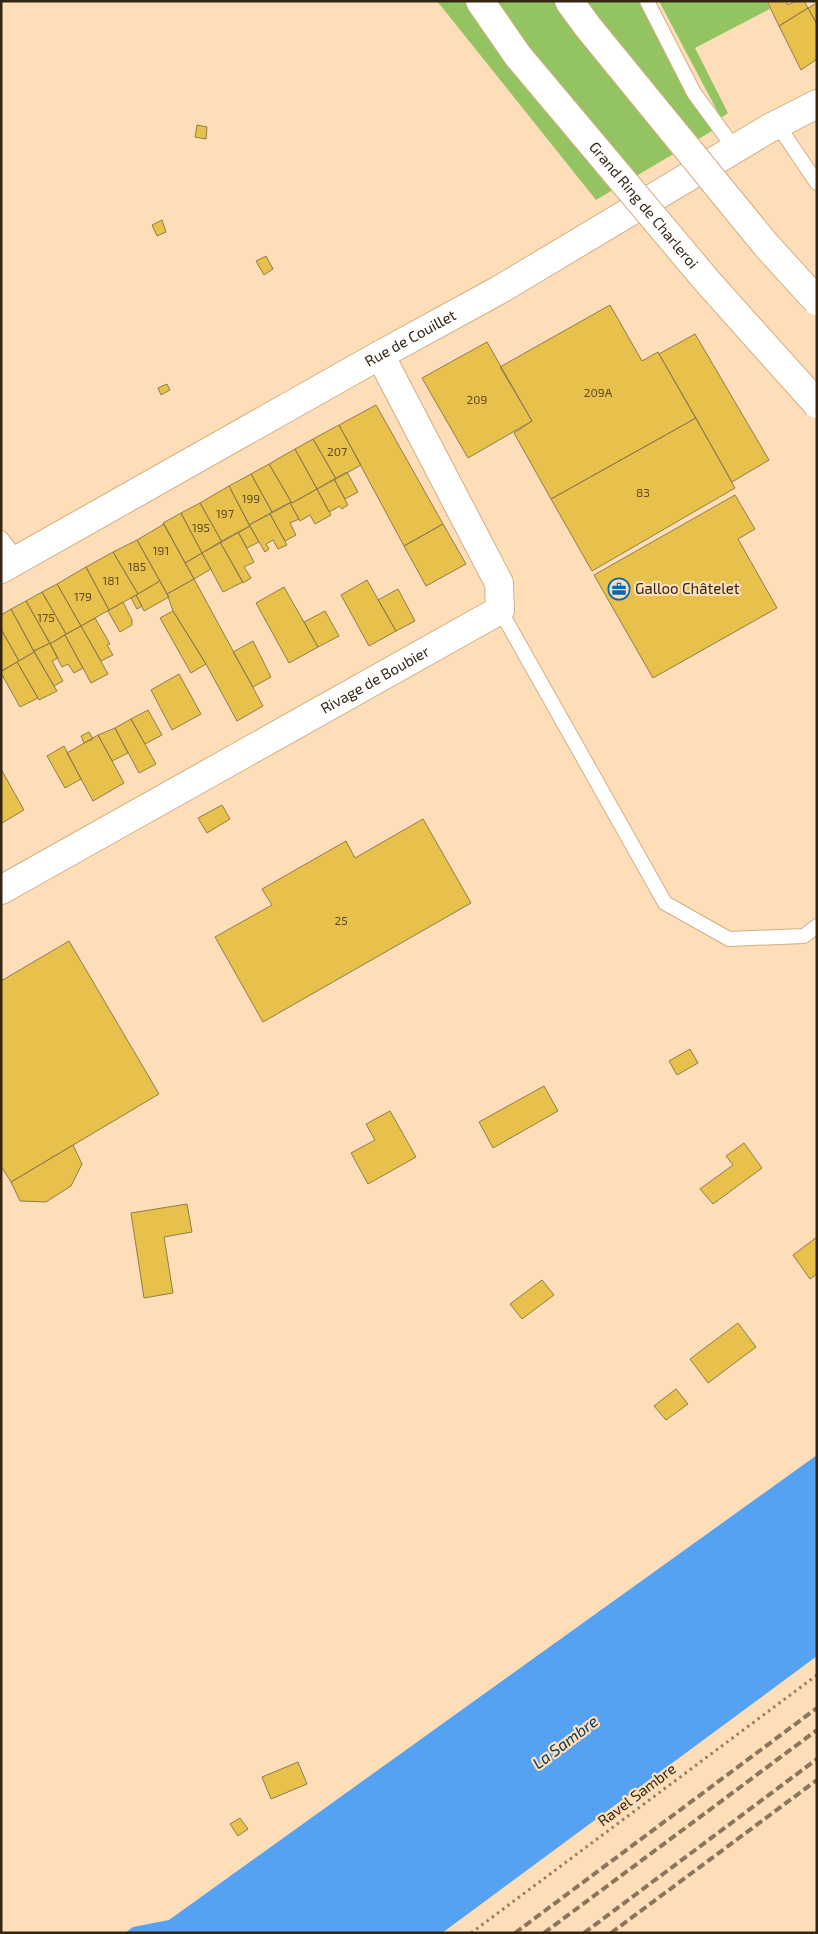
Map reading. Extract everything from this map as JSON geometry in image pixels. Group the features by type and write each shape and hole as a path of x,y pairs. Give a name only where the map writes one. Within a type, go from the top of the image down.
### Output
{"main road":[{"name":"Grand Ring de Charleroi","path":"480,1 531,71 707,281 817,404"},
{"path":"568,1 766,245 817,301"},
{"name":"Rue de Couillet","path":"10,565 380,355 500,290 776,124 817,104"},
{"path":"380,355 499,583 500,610"},
{"name":"Rivage de Boubier","path":"1,890 500,610"}],"lane":[{"path":"647,1 694,94 735,149"},
{"path":"776,124 817,183"},
{"path":"1,538 10,565"},
{"path":"500,610 665,903 729,939 804,936 817,926"}],"path":[{"name":"Ravel Sambre","path":"471,1933 817,1675"}],"green space":[{"path":"437,1 638,1 675,56 717,128 596,200"},
{"path":"659,1 766,1 770,9 695,48 728,113 721,118"}],"water":[{"name":"La Sambre","path":"817,1455 817,1656 442,1933 125,1933 133,1927 169,1920"}],"building":[{"path":"767,1 786,1 788,5 795,1 804,1 808,8 779,26"},
{"path":"817,3 817,24 808,8"},
{"path":"808,8 817,24 817,59 801,70 779,26"},
{"path":"197,125 207,127 206,139 195,137"},
{"path":"162,220 166,232 157,236 152,225"},
{"path":"266,256 273,269 264,275 256,261"},
{"path":"610,305 642,361 658,352 696,418 551,499 514,433 532,421 500,367"},
{"path":"695,334 769,460 732,482 659,354"},
{"path":"487,342 532,421 468,458 422,378"},
{"path":"167,384 170,390 161,395 158,388"},
{"path":"376,405 443,524 404,546 339,425"},
{"path":"696,418 735,488 592,571 551,499"},
{"path":"339,425 361,465 336,479 313,439"},
{"path":"313,439 336,479 317,489 295,449"},
{"path":"295,449 317,489 292,503 269,464"},
{"path":"269,464 291,502 272,512 251,474"},
{"path":"347,472 358,492 345,499 334,479"},
{"path":"251,474 272,512 249,525 229,486"},
{"path":"334,479 348,505 342,509 340,506 329,512 317,489"},
{"path":"229,486 250,526 222,542 200,503"},
{"path":"317,489 331,515 315,524 310,515 300,521 290,503"},
{"path":"735,495 755,529 738,539 777,608 653,678 594,575"},
{"path":"200,503 222,542 202,553 181,513"},
{"path":"290,503 299,519 290,523 296,535 285,541 270,514"},
{"path":"181,513 202,553 185,563 163,523"},
{"path":"270,514 287,545 278,549 273,540 266,544 269,549 265,552 249,525"},
{"path":"164,524 194,579 167,594 137,540"},
{"path":"443,524 466,564 426,586 404,546"},
{"path":"250,526 259,542 247,548 238,532"},
{"path":"238,532 254,562 244,567 251,578 243,583 220,542"},
{"path":"137,540 160,581 138,594 113,552"},
{"path":"220,542 243,582 223,592 202,553"},
{"path":"113,552 138,594 109,610 86,567"},
{"path":"202,553 211,569 194,579 185,563"},
{"path":"86,567 109,610 81,626 57,584"},
{"path":"194,579 263,706 237,721 206,664 173,611 167,594"},
{"path":"367,580 396,631 369,646 341,595"},
{"path":"160,581 169,597 144,611 136,595"},
{"path":"57,584 81,626 66,634 42,592"},
{"path":"284,587 318,647 289,663 256,603"},
{"path":"398,589 415,621 396,631 378,600"},
{"path":"42,592 66,634 50,644 26,601"},
{"path":"136,595 142,606 137,609 131,598"},
{"path":"26,601 50,643 34,651 11,609"},
{"path":"123,602 132,620 132,625 120,632 108,611"},
{"path":"11,609 34,652 19,661 1,629 1,615"},
{"path":"173,611 206,664 191,673 160,618"},
{"path":"325,611 339,636 318,647 304,622"},
{"path":"95,618 110,644 107,645 113,655 101,661 81,626"},
{"path":"81,626 108,674 91,683 65,635"},
{"path":"1,629 19,661 2,671 1,669"},
{"path":"65,635 83,668 74,673 68,664 62,667 50,644"},
{"path":"253,641 271,677 253,687 233,652"},
{"path":"50,643 58,658 52,661 63,681 54,686 34,651"},
{"path":"34,652 57,691 39,700 17,662"},
{"path":"17,662 38,698 20,707 1,673 1,671"},
{"path":"179,674 201,714 172,730 151,690"},
{"path":"148,710 162,735 145,744 131,719"},
{"path":"131,719 156,764 139,773 115,728"},
{"path":"115,728 128,753 112,761 98,735"},
{"path":"89,732 93,739 84,743 81,736"},
{"path":"98,735 124,783 93,801 67,753"},
{"path":"64,746 81,779 65,788 47,756"},
{"path":"1,769 24,810 2,823 1,823"},
{"path":"222,805 230,819 207,833 198,818"},
{"path":"423,819 471,903 263,1022 215,937 272,905 262,889 346,841 355,858"},
{"path":"69,941 159,1094 11,1182 1,1166 1,981"},
{"path":"690,1049 698,1063 677,1075 669,1061"},
{"path":"544,1086 558,1111 493,1148 479,1122"},
{"path":"390,1111 416,1157 368,1184 351,1153 375,1140 366,1124"},
{"path":"744,1143 762,1168 713,1204 700,1189 733,1165 726,1156"},
{"path":"73,1145 82,1164 71,1186 46,1202 20,1201 11,1182"},
{"path":"187,1204 192,1232 164,1237 173,1293 144,1298 131,1213"},
{"path":"817,1237 817,1274 810,1279 793,1255"},
{"path":"542,1280 554,1295 522,1319 510,1304"},
{"path":"738,1323 756,1347 708,1383 690,1359"},
{"path":"676,1389 688,1404 666,1420 654,1406"},
{"path":"298,1762 307,1784 271,1799 262,1777"},
{"path":"240,1818 248,1829 238,1836 230,1824"}],"railway":[{"path":"515,1933 817,1708"},
{"path":"544,1933 817,1730"},
{"path":"584,1933 817,1759"},
{"path":"611,1933 817,1780"}],"place":[{"name":"Galloo Châtelet","path":"619,589"}]}
